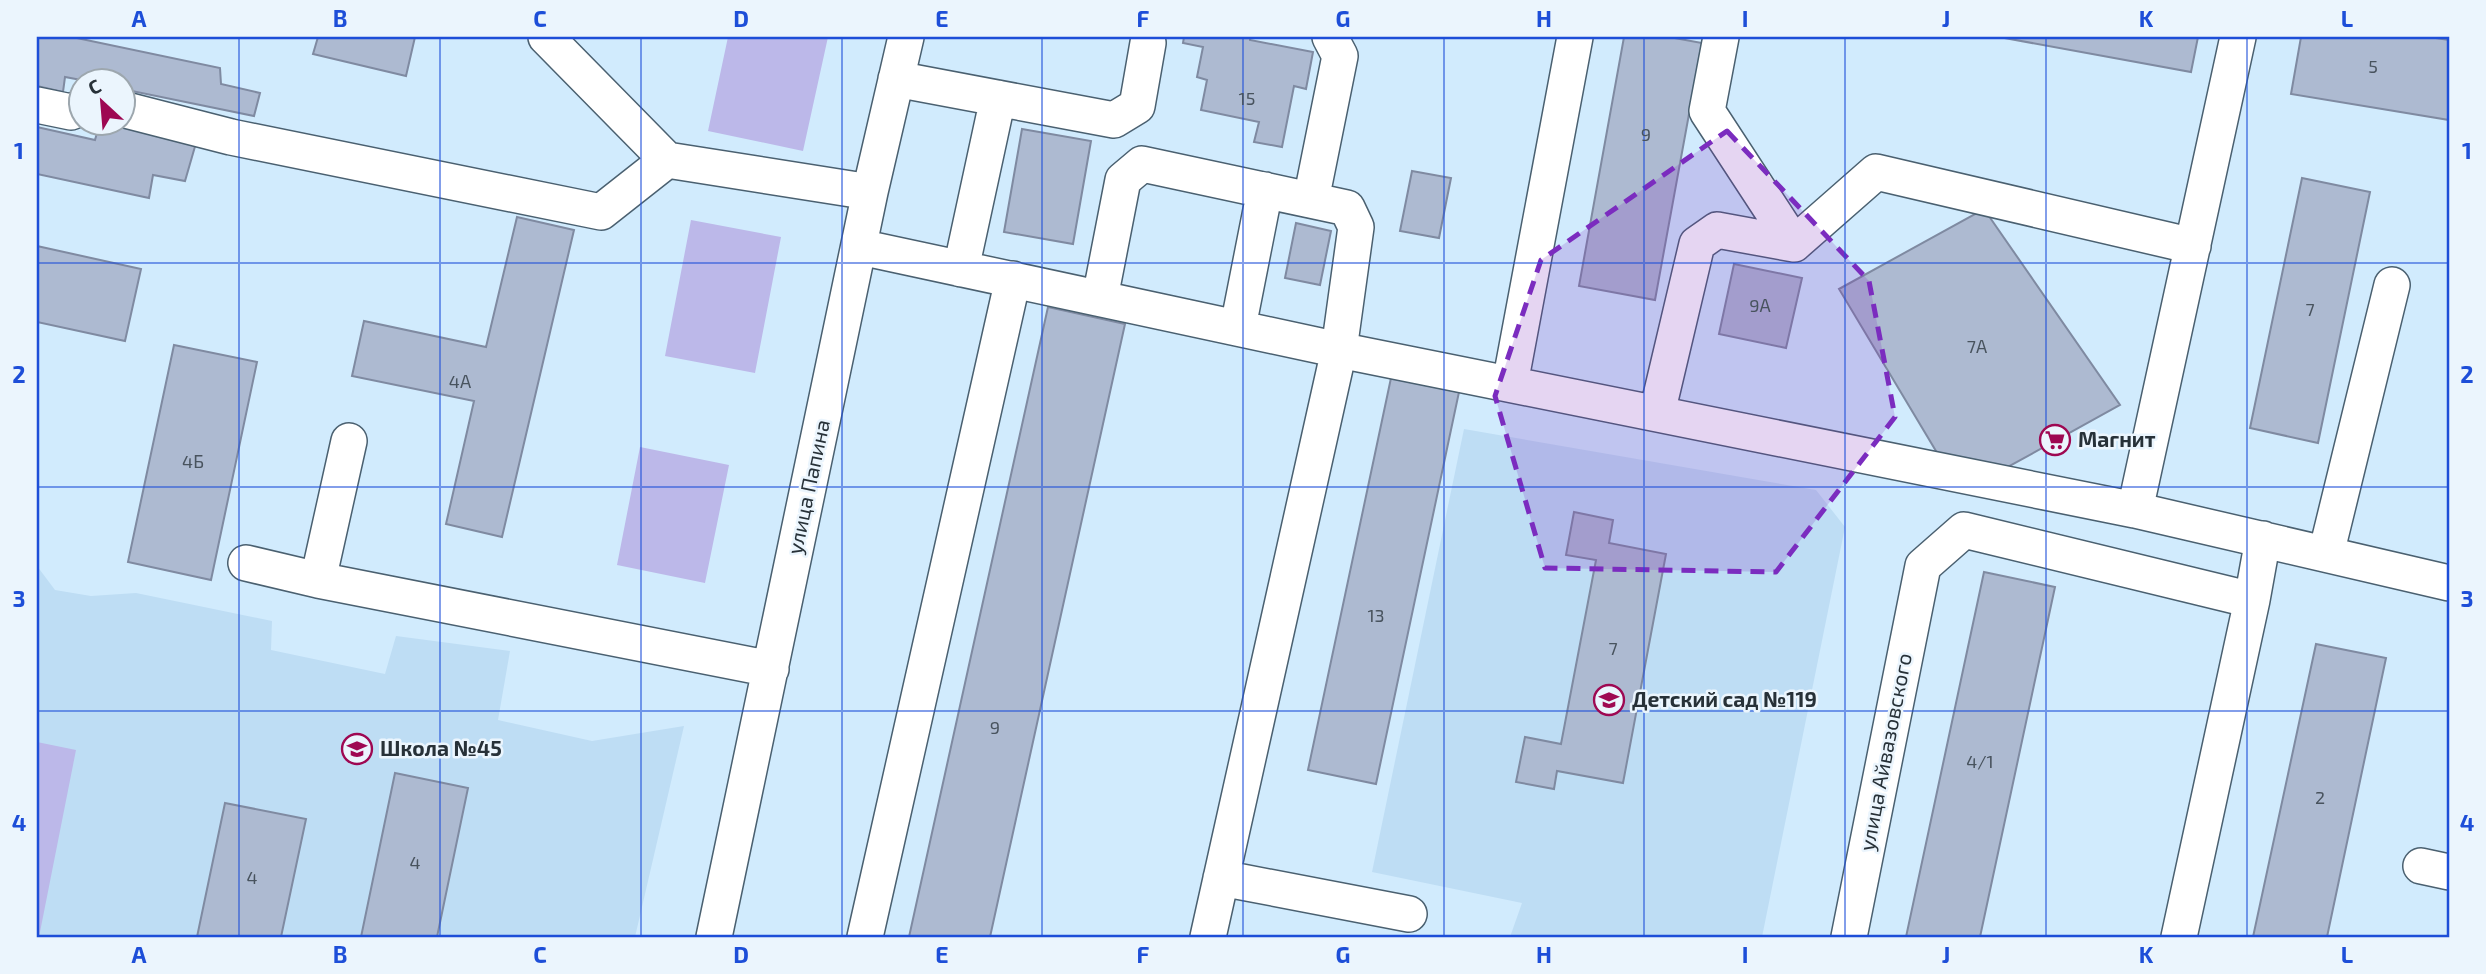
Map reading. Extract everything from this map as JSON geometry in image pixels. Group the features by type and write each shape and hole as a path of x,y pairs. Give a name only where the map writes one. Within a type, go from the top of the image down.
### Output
{"street":[{"path":"546,37 667,160 870,192"},
{"name":"улица Папина","path":"714,937 870,192 906,37"},
{"path":"1311,200 1340,56 1330,37"},
{"path":"1510,384 1575,37"},
{"path":"1721,37 1707,111 1794,244"},
{"path":"2135,510 2238,37"},
{"path":"896,79 1114,120 1137,106 1148,43"},
{"path":"961,269 998,98"},
{"path":"37,105 66,111"},
{"path":"136,113 232,137 601,212 667,160"},
{"path":"1100,298 1123,180 1142,164 1347,208 1356,227 1339,350 1208,937"},
{"path":"1794,244 1876,172 2193,246"},
{"path":"1238,327 1265,190"},
{"path":"1657,413 1697,244 1717,230 1794,244"},
{"path":"860,247 1339,350 2135,510 2449,583"},
{"path":"864,937 1013,279"},
{"path":"2326,554 2392,285"},
{"path":"318,580 349,441"},
{"name":"улица Айвазовского","path":"1849,937 1923,566 1964,530 2252,600"},
{"path":"2179,937 2263,539"},
{"path":"246,563 318,580 771,669"},
{"path":"1221,878 1409,914"}],"highlighted area":[{"path":"1727,131 1869,281 1895,417 1776,572 1545,568 1495,396 1541,260"}],"shaded area":[{"path":"728,37 828,37 803,151 708,131"},
{"path":"691,220 781,237 755,373 665,356"},
{"name":"Детский сад №119","path":"1464,429 1816,490 1845,527 1762,937 1510,937 1522,903 1372,872"},
{"path":"640,447 729,465 705,583 617,565"},
{"name":"Школа №45","path":"37,566 55,590 91,596 136,593 272,621 271,650 385,674 396,636 510,651 498,720 592,741 684,726 635,937 37,937"},
{"path":"37,742 76,750 39,937 37,937"}],"building":[{"path":"37,37 72,37 220,68 221,84 260,93 254,116 136,92 136,66 66,66 63,92 37,86"},
{"path":"318,37 415,37 406,76 313,54"},
{"path":"1184,37 1250,37 1250,40 1313,52 1306,89 1294,86 1282,147 1254,142 1259,122 1201,110 1207,80 1197,77 1203,47 1183,43"},
{"path":"1624,37 1669,37 1702,43 1655,300 1579,286"},
{"path":"1999,37 2198,37 2191,72"},
{"path":"2301,37 2429,37 2449,40 2449,120 2291,94"},
{"path":"37,127 66,134 66,136 95,140 96,136 136,136 136,129 196,143 185,181 153,175 149,198 37,174"},
{"path":"1022,129 1091,141 1073,244 1004,232"},
{"path":"1412,171 1451,178 1439,238 1400,231"},
{"path":"2302,178 2370,192 2318,443 2250,428"},
{"path":"1984,209 2120,405 2006,468 1939,456 1839,289"},
{"path":"517,217 574,230 502,537 446,524 474,401 352,376 364,321 486,347"},
{"path":"1296,223 1331,231 1320,285 1285,278"},
{"path":"37,246 141,269 125,341 37,322"},
{"path":"1734,264 1802,278 1786,348 1719,334"},
{"path":"1048,307 1125,324 990,937 909,937"},
{"path":"174,345 257,362 211,580 128,562"},
{"path":"1391,378 1459,392 1376,784 1308,770"},
{"path":"1574,512 1613,520 1609,543 1666,554 1623,783 1557,771 1554,789 1516,782 1525,737 1561,744 1596,560 1566,555"},
{"path":"1984,572 2055,587 1980,937 1906,937"},
{"path":"2316,644 2386,658 2327,937 2253,937"},
{"path":"395,773 468,788 437,937 361,937"},
{"path":"225,803 306,819 281,937 197,937"}],"place":[{"name":"Магнит","path":"2055,440"},
{"name":"Детский сад №119","path":"1609,700"},
{"name":"Школа №45","path":"357,749"}]}
